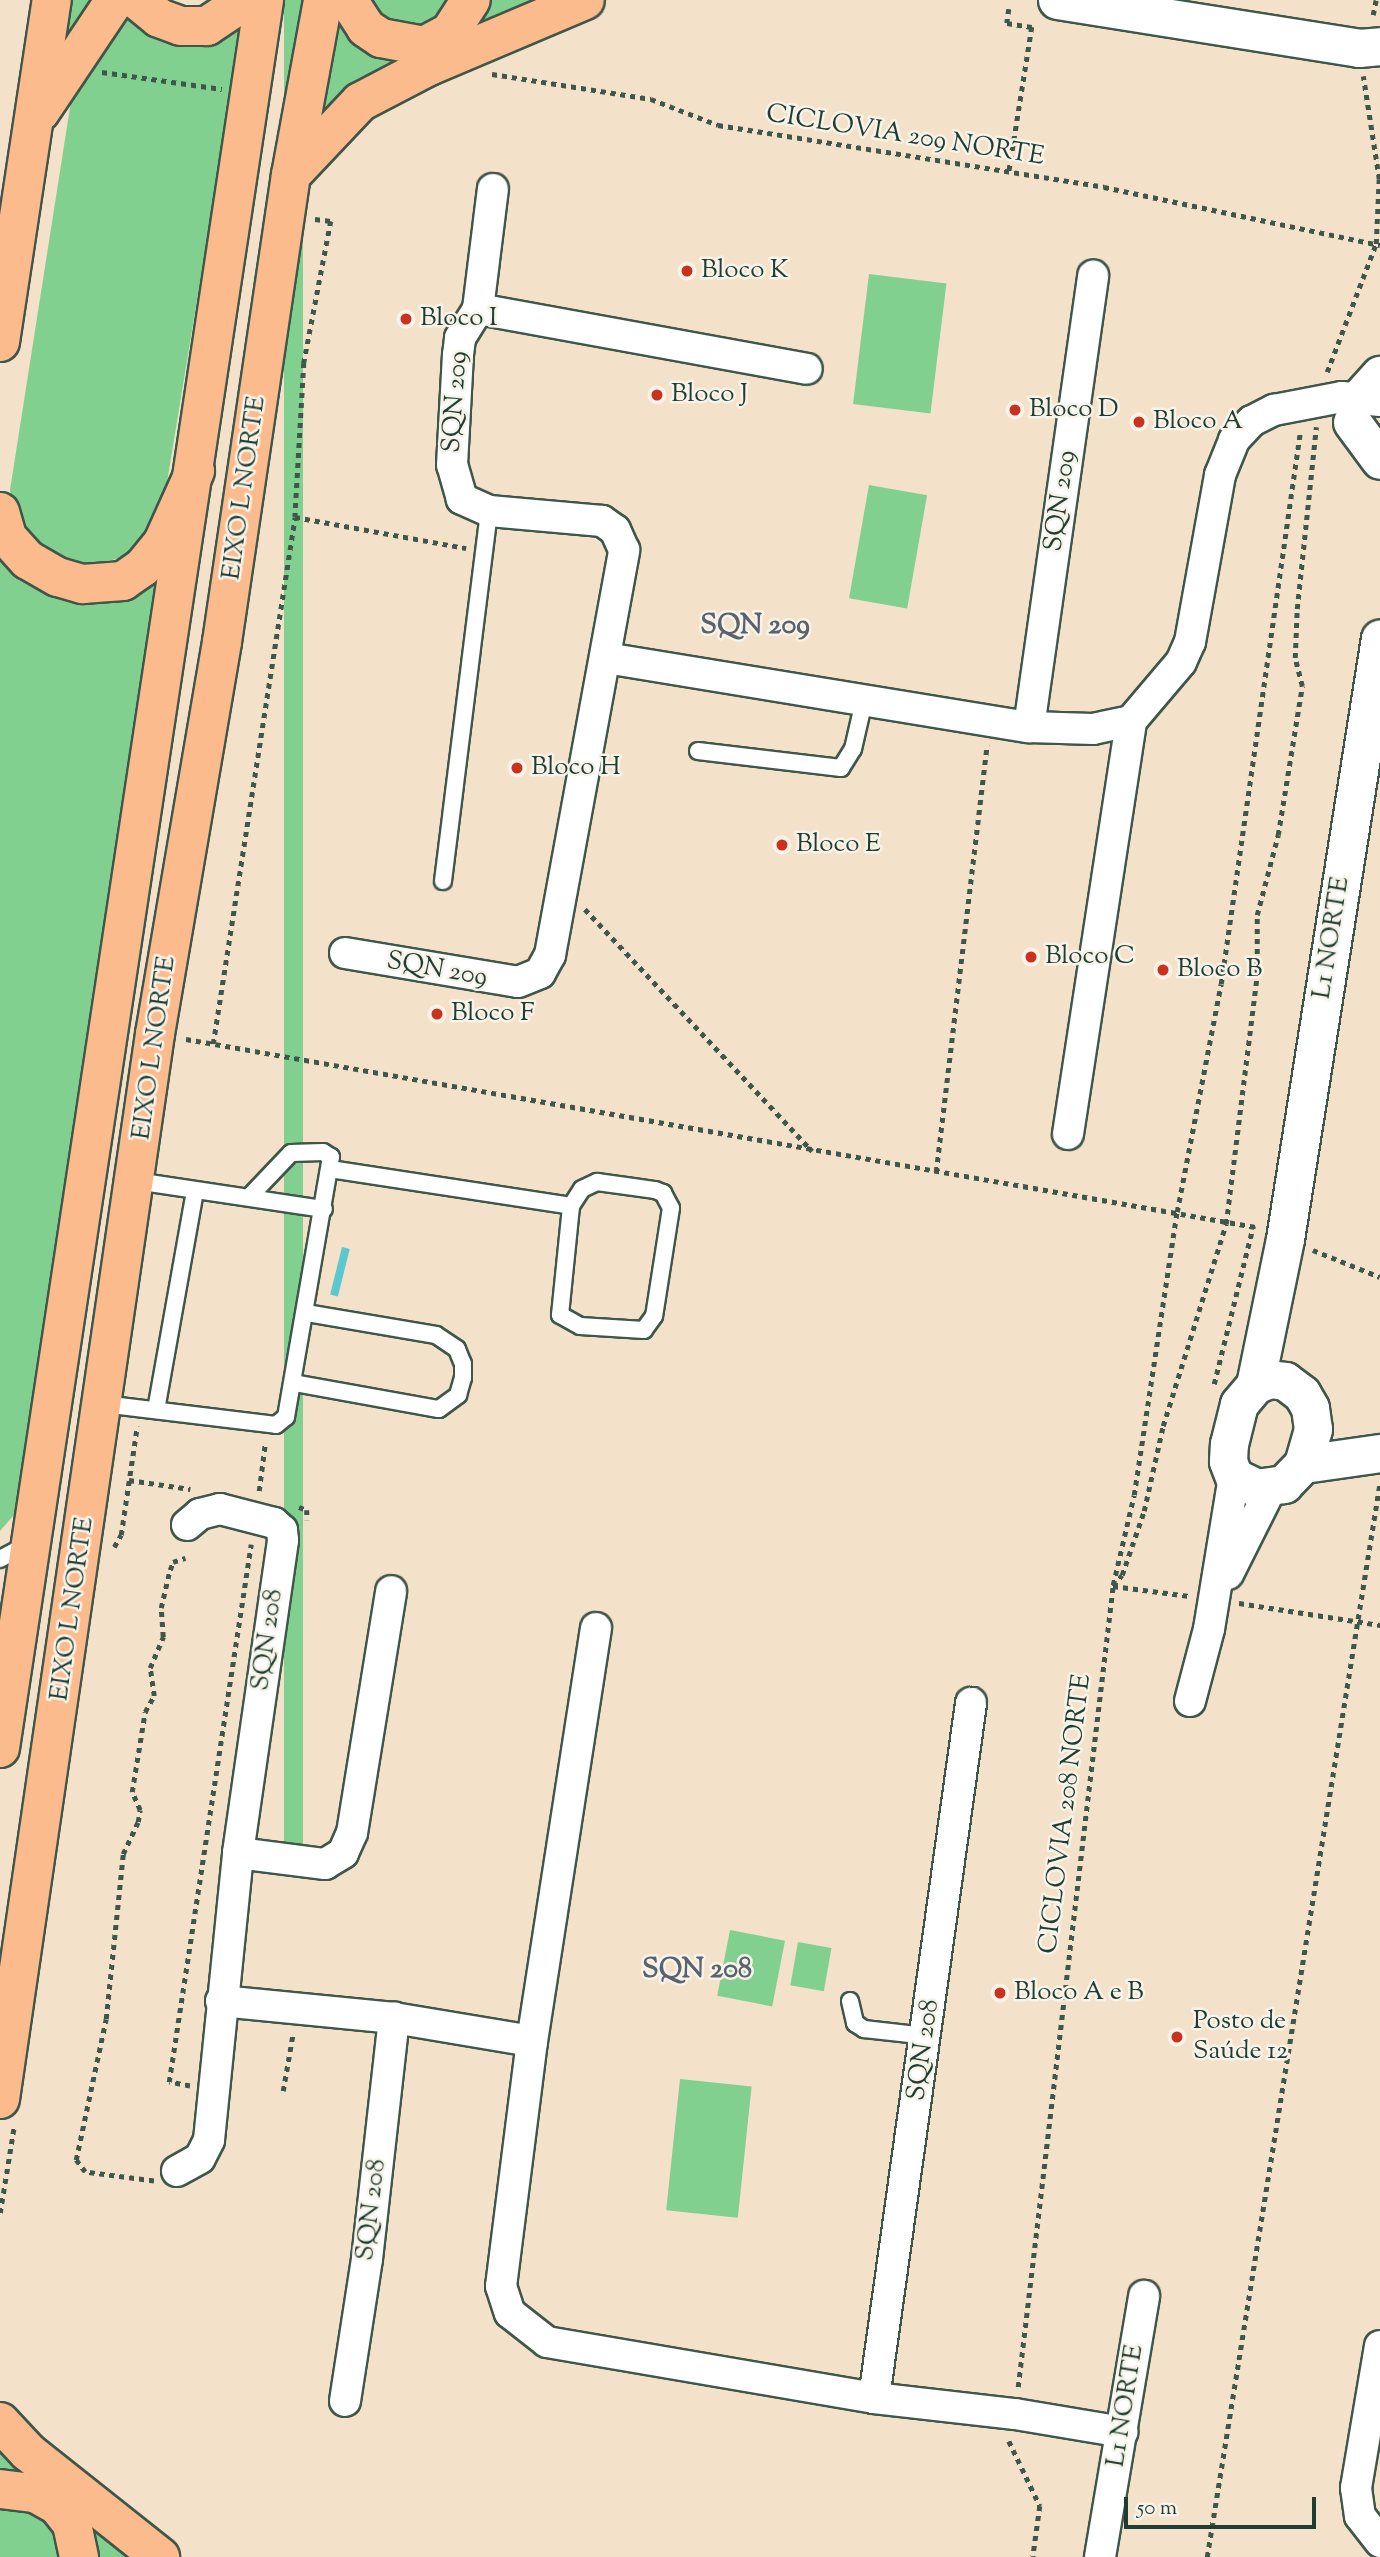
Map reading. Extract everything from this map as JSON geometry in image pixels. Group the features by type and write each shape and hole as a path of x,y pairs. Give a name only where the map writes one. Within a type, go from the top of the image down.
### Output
{"main road":[{"path":"0,342 52,0"},
{"path":"33,122 115,0"},
{"path":"137,0 159,19 207,26 246,0"},
{"name":"EIXO L NORTE","path":"2,1724 33,1541 264,0"},
{"name":"EIXO L NORTE","path":"0,2099 136,1181 155,1034 222,642 291,175 323,0"},
{"path":"348,0 366,28 381,38 424,46 450,32 471,0"},
{"path":"291,175 360,102 429,66 585,0"},
{"path":"0,512 7,537 28,559 58,577 83,584 123,581 143,567 163,542 195,471"},
{"path":"0,2422 28,2452 160,2557"},
{"path":"0,2489 35,2493 58,2506 77,2535 79,2557"}],"street":[{"path":"1056,0 1373,42"},
{"path":"493,189 478,309 807,369"},
{"name":"SQN 209","path":"1029,727 1093,276"},
{"name":"SQN 209","path":"345,953 500,981 531,981 550,955 624,550 615,530 584,517 489,512 462,499 452,464 460,338 478,309"},
{"path":"1068,1135 1131,721 1174,671 1190,642 1220,475 1234,440 1252,421 1274,410 1349,405 1380,460"},
{"name":"L1 NORTE","path":"1270,1383 1285,1239 1380,638"},
{"path":"606,659 1029,727 1093,729 1131,721"},
{"path":"1190,1701 1215,1600 1234,1477 1228,1461 1239,1405 1270,1383 1303,1394 1313,1418 1303,1464 1284,1484 1270,1488 1257,1488 1234,1477"},
{"path":"1313,1418 1380,1451"},
{"path":"1303,1464 1380,1451"},
{"path":"1215,1600 1270,1488"},
{"name":"SQN 208","path":"177,2171 191,2165 207,2148 238,1853 283,1540 282,1530 274,1523 220,1509 200,1514 187,1525"},
{"path":"238,1853 325,1864 343,1853 352,1833 391,1591"},
{"path":"596,1628 531,2041 501,2286 517,2321 547,2342 874,2398 1015,2414 1123,2432"},
{"name":"SQN 208","path":"874,2398 971,1703"},
{"path":"221,2001 394,2018 531,2041"},
{"name":"SQN 208","path":"345,2400 367,2259 394,2018"},
{"name":"L1 NORTE","path":"1100,2557 1144,2296"},
{"path":"1380,2346 1356,2488 1360,2516 1380,2542"}],"lane":[{"path":"443,881 489,512"},
{"path":"698,751 841,768 853,749 864,701"},
{"path":"103,1404 276,1425 289,1412 331,1157 323,1152 291,1153 250,1196"},
{"path":"330,1169 571,1206"},
{"path":"136,1181 324,1209"},
{"path":"597,1182 655,1189 668,1199 671,1208 654,1316 644,1330 580,1326 562,1317 559,1307 571,1206 582,1189 597,1182"},
{"path":"156,1410 195,1190"},
{"path":"294,1383 439,1409 458,1395 463,1378 463,1364 457,1349 436,1335 306,1313"},
{"path":"0,1559 33,1541"},
{"path":"850,2001 855,2023 864,2029 926,2036"}],"path":[{"path":"1113,1586 1122,1575 1144,1511 1163,1426 1226,1224 1257,974 1257,915 1278,835 1303,686 1295,658 1297,609 1311,500 1349,405 1378,244 1373,42 1376,0"},
{"path":"1009,9 1007,23 1032,27 1009,172"},
{"path":"91,70 227,90"},
{"name":"CICLOVIA 209 NORTE","path":"486,73 651,99 718,125 1009,172 1378,244"},
{"path":"213,1044 295,517 304,363 331,221 285,215"},
{"path":"1113,1586 1135,1495 1177,1212 1221,984 1299,444 1349,405"},
{"path":"295,517 484,552"},
{"path":"936,1172 990,722"},
{"path":"563,886 812,1152"},
{"path":"155,1034 812,1152 1259,1228 1380,1277"},
{"path":"137,1425 150,1427"},
{"path":"213,2089 169,2082 265,1444 253,1442"},
{"path":"1208,2557 1360,1622 1380,1481"},
{"path":"177,2171 167,2171 165,2182 85,2172 76,2160 97,2071 97,2043 106,2019 123,1854 138,1822 139,1810 132,1792 145,1712 154,1696 150,1668 163,1637 161,1608 170,1570 173,1562 185,1558"},
{"path":"1113,1586 1380,1625"},
{"name":"CICLOVIA 208 NORTE","path":"1032,2557 1040,2506 1008,2446 1015,2414 1113,1586"},
{"path":"283,2091 297,2007"}],"green space":[{"path":"72,0 98,0 65,49"},
{"path":"284,0 303,0 303,1867 284,1867"},
{"path":"333,0 389,49 481,0 564,0 316,125"},
{"path":"359,0 460,0 418,29 404,31"},
{"path":"126,1 244,14 162,513 154,530 127,556 85,567 63,562 29,539 13,511 10,490 74,82"},
{"path":"869,274 946,284 930,414 853,404"},
{"path":"869,485 927,495 907,608 849,598"},
{"path":"0,545 47,586 162,564 27,1500 0,1531"},
{"path":"730,1930 785,1941 772,2006 717,1996"},
{"path":"798,1942 831,1948 824,1991 790,1985"},
{"path":"680,2079 752,2087 738,2218 666,2210"},
{"path":"0,2439 143,2557 87,2557 0,2480"},
{"path":"0,2501 44,2506 69,2557 0,2557"}],"water":[{"path":"342,1247 350,1249 338,1296 330,1295"}],"place":[{"name":"Bloco K","path":"687,271"},
{"name":"Bloco I","path":"406,319"},
{"name":"Bloco J","path":"657,395"},
{"name":"Bloco D","path":"1015,410"},
{"name":"Bloco A","path":"1139,422"},
{"name":"Bloco H","path":"517,768"},
{"name":"Bloco E","path":"782,845"},
{"name":"Bloco C","path":"1031,957"},
{"name":"Bloco B","path":"1163,970"},
{"name":"Bloco F","path":"437,1014"},
{"name":"Bloco A e B","path":"1000,1993"},
{"name":"Posto de Saúde 12","path":"1177,2037"}],"district":[{"name":"SQN 209","path":"755,626"},
{"name":"SQN 208","path":"697,1970"}]}
